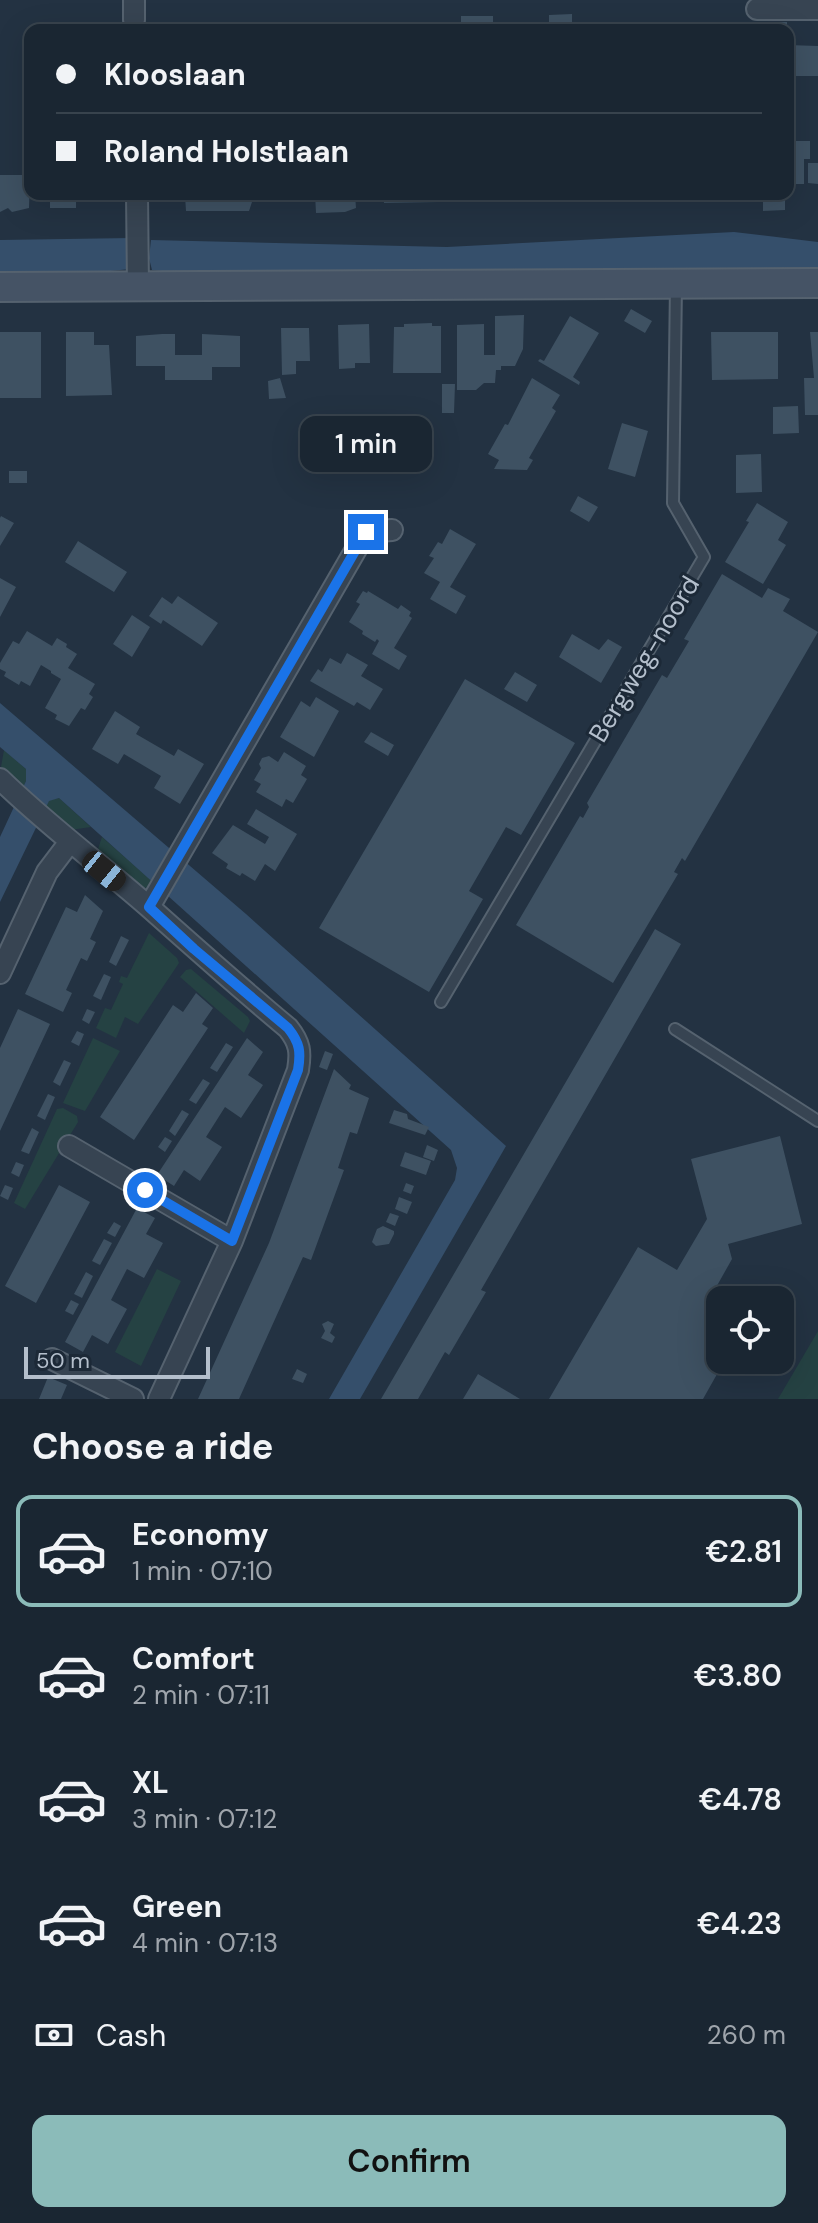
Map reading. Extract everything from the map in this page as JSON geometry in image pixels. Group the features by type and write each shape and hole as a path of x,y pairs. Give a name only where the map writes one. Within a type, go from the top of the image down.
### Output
{"street":[{"path":"757,9 818,9"},
{"path":"137,200 138,280"},
{"path":"0,287 138,280 676,285 818,283"},
{"path":"153,900 366,532 392,530"},
{"path":"6,786 48,820 69,843 153,900 194,949 288,1028 299,1041 301,1055 298,1070 232,1241 159,1399"},
{"path":"0,973 47,872 69,843"},
{"path":"69,1146 232,1241"},
{"path":"52,1359 133,1399"}],"lane":[{"name":"Bergweg-noord","path":"441,1002 704,557 673,503 676,285"},
{"path":"675,1029 818,1121"}],"green space":[{"path":"180,22 276,23 276,24"},
{"path":"4,750 26,769 23,788 1,767"},
{"path":"59,798 91,827 70,830 45,808 49,800"},
{"path":"102,837 153,882 147,888 134,886 101,857 98,849"},
{"path":"149,933 179,963 138,1024 125,1017 116,1038 96,1028 105,1008 111,1010 123,984 119,982 121,976 127,978"},
{"path":"191,969 248,1017 250,1021 244,1033 180,977"},
{"path":"93,1038 120,1051 85,1111 63,1103"},
{"path":"63,1108 77,1116 78,1122 25,1209 14,1203 57,1109"},
{"path":"157,1269 181,1281 141,1366 115,1352"},
{"path":"818,1331 818,1399 778,1399"}],"water":[{"path":"734,232 818,242 818,271 172,272 152,270 149,258 151,240 447,247"},
{"path":"132,238 130,269 92,273 0,272 0,240"},
{"path":"0,703 246,914 506,1146 360,1399 329,1399 455,1180 457,1168 451,1150 59,798 49,801 0,902 0,837 26,781 26,769 0,747"}],"building":[{"path":"572,14 572,24 549,24 549,15"},
{"path":"461,16 493,16 493,24 461,24"},
{"path":"794,45 818,46 818,76 794,76"},
{"path":"794,141 810,141 810,159 804,159 804,184 794,184"},
{"path":"808,163 818,163 818,184 808,183"},
{"path":"0,175 24,175 24,200 29,200 29,208 12,212 8,208 0,212"},
{"path":"50,200 76,200 76,208 50,208"},
{"path":"185,200 252,202 249,211 186,211"},
{"path":"315,200 355,200 356,208 345,212 316,213"},
{"path":"384,200 439,200 439,202 384,203"},
{"path":"473,200 503,201 473,202"},
{"path":"546,200 596,200 596,201"},
{"path":"763,200 785,200 785,210 763,211"},
{"path":"631,309 652,321 645,333 624,321"},
{"path":"524,315 523,349 515,366 501,366 501,370 496,370 495,383 484,383 476,390 457,390 457,325 484,324 484,355 495,355 495,316"},
{"path":"570,316 599,333 573,377 580,382 579,385 538,361 544,361"},
{"path":"432,323 432,326 441,326 441,373 393,373 394,327"},
{"path":"369,324 370,363 355,363 355,368 339,369 338,325"},
{"path":"281,328 309,328 310,361 296,361 296,374 282,375"},
{"path":"0,332 41,332 41,398 0,398"},
{"path":"66,332 94,332 94,345 109,345 112,395 66,396"},
{"path":"711,332 778,332 778,379 712,380"},
{"path":"810,332 818,332 818,415 805,415 804,378 814,378"},
{"path":"175,334 175,355 202,355 202,334 240,336 240,367 212,367 212,380 165,380 165,366 136,366 136,336"},
{"path":"280,378 286,398 269,399 268,381"},
{"path":"532,378 560,395 552,408 556,411 529,458 533,460 527,470 494,469 499,460 488,454 505,424 508,425"},
{"path":"442,384 455,384 454,413 442,413"},
{"path":"798,406 799,433 773,434 773,407"},
{"path":"622,423 648,431 635,477 608,469"},
{"path":"761,454 762,492 736,493 736,455"},
{"path":"9,471 27,471 27,483 9,483"},
{"path":"578,496 598,507 589,522 570,511"},
{"path":"757,503 788,522 778,540 786,545 763,584 725,562"},
{"path":"0,518 14,523 0,546"},
{"path":"450,529 476,544 450,587 466,596 456,614 430,599 440,582 424,573 434,558 429,556 438,542 442,544"},
{"path":"78,541 127,572 114,592 65,562"},
{"path":"722,574 762,598 768,588 790,599 783,611 818,632 685,861 682,858 674,872 678,874 613,983 516,925 580,816 583,818 589,807 587,803 662,675 667,678 689,641 684,639"},
{"path":"0,578 16,587 0,617"},
{"path":"363,591 398,609 401,605 411,612 409,616 412,618 394,648 407,656 399,670 372,654 379,641 377,639 375,642 362,634 363,631 349,622 360,604 356,602"},
{"path":"178,596 218,623 202,646 163,620 161,624 149,616 162,597 172,604"},
{"path":"132,615 150,627 132,657 113,644"},
{"path":"27,631 52,646 57,638 67,644 66,647 77,654 68,668 95,684 89,694 93,697 85,710 81,708 69,726 55,719 57,715 45,708 61,679 41,665 30,686 21,681 19,685 4,676 6,672 0,669 0,663 13,641 19,644"},
{"path":"572,634 599,650 608,639 622,647 601,683 559,657"},
{"path":"347,653 368,665 361,676 383,689 370,710 357,702 354,706 310,681 318,669 322,672 330,658 341,664"},
{"path":"515,672 537,685 527,702 504,689"},
{"path":"465,679 575,743 521,835 506,827 469,891 483,899 429,992 319,928"},
{"path":"316,697 339,711 314,757 280,737 301,701 310,707"},
{"path":"115,711 140,727 136,734 174,756 178,749 204,764 180,804 154,788 161,776 124,754 118,764 92,749"},
{"path":"371,732 394,745 388,756 364,742"},
{"path":"284,752 306,766 301,775 307,779 293,803 286,799 282,807 256,792 261,784 254,780 261,768 262,758 269,756 278,762"},
{"path":"256,809 297,834 275,871 265,864 255,881 226,868 228,864 212,853 233,825 265,844 269,837 247,824"},
{"path":"85,895 103,911 90,939 96,942 87,961 81,958 66,990 72,993 63,1012 25,994 66,907 77,912"},
{"path":"655,929 681,944 481,1290 486,1292 449,1355 445,1352 418,1399 381,1399"},
{"path":"121,936 129,940 116,966 109,962"},
{"path":"104,974 111,977 101,1000 93,996"},
{"path":"196,993 213,1008 202,1024 208,1028 134,1140 100,1117 173,1005 183,1012"},
{"path":"18,1009 50,1024 0,1131 0,1048"},
{"path":"87,1009 95,1012 89,1024 82,1020"},
{"path":"77,1031 84,1034 79,1046 71,1042"},
{"path":"247,1038 263,1052 248,1075 263,1085 241,1118 225,1107 206,1137 222,1147 200,1181 184,1170 174,1186 157,1175"},
{"path":"226,1043 233,1047 217,1072 210,1068"},
{"path":"325,1051 333,1054 327,1070 319,1067"},
{"path":"64,1060 71,1063 60,1086 53,1082"},
{"path":"334,1069 351,1085 349,1089 369,1098 357,1134 350,1132 338,1168 344,1170 311,1260 303,1257 239,1399 198,1399 269,1243"},
{"path":"203,1079 210,1083 196,1104 189,1100"},
{"path":"48,1094 55,1097 45,1120 37,1116"},
{"path":"182,1110 189,1114 175,1136 169,1131"},
{"path":"394,1110 429,1127 425,1135 389,1123"},
{"path":"32,1128 39,1132 29,1154 21,1151"},
{"path":"780,1136 802,1224 728,1244 732,1259 717,1286 706,1286 706,1374 717,1374 703,1399 549,1399 638,1247 677,1270 707,1219 691,1159"},
{"path":"165,1137 172,1141 165,1152 158,1147"},
{"path":"427,1145 438,1150 434,1161 423,1157"},
{"path":"405,1152 431,1161 426,1175 400,1166"},
{"path":"16,1162 24,1165 19,1177 11,1173"},
{"path":"406,1183 414,1186 411,1194 403,1191"},
{"path":"5,1185 13,1188 8,1200 0,1196"},
{"path":"59,1185 90,1202 36,1303 5,1286"},
{"path":"399,1197 412,1202 407,1214 395,1209"},
{"path":"137,1208 155,1218 146,1234 163,1243 144,1278 127,1269 111,1300 127,1309 108,1344 92,1335 83,1352 65,1342"},
{"path":"390,1213 399,1216 395,1226 386,1222"},
{"path":"114,1222 121,1226 115,1237 107,1233"},
{"path":"383,1226 394,1231 394,1234 389,1244 376,1246 372,1242 377,1229"},
{"path":"104,1239 112,1243 100,1265 92,1261"},
{"path":"86,1272 93,1276 82,1298 74,1294"},
{"path":"71,1300 79,1304 73,1315 65,1311"},
{"path":"328,1321 334,1324 330,1333 335,1337 332,1343 321,1338 325,1331 322,1324"},
{"path":"297,1369 307,1374 303,1383 292,1379"},
{"path":"478,1374 520,1399 463,1399"},
{"path":"48,1377 67,1385 61,1399 39,1399"}],"route":[{"path":"145,1190 232,1241 298,1070 301,1055 299,1041 288,1028 149,907 366,532"}]}
